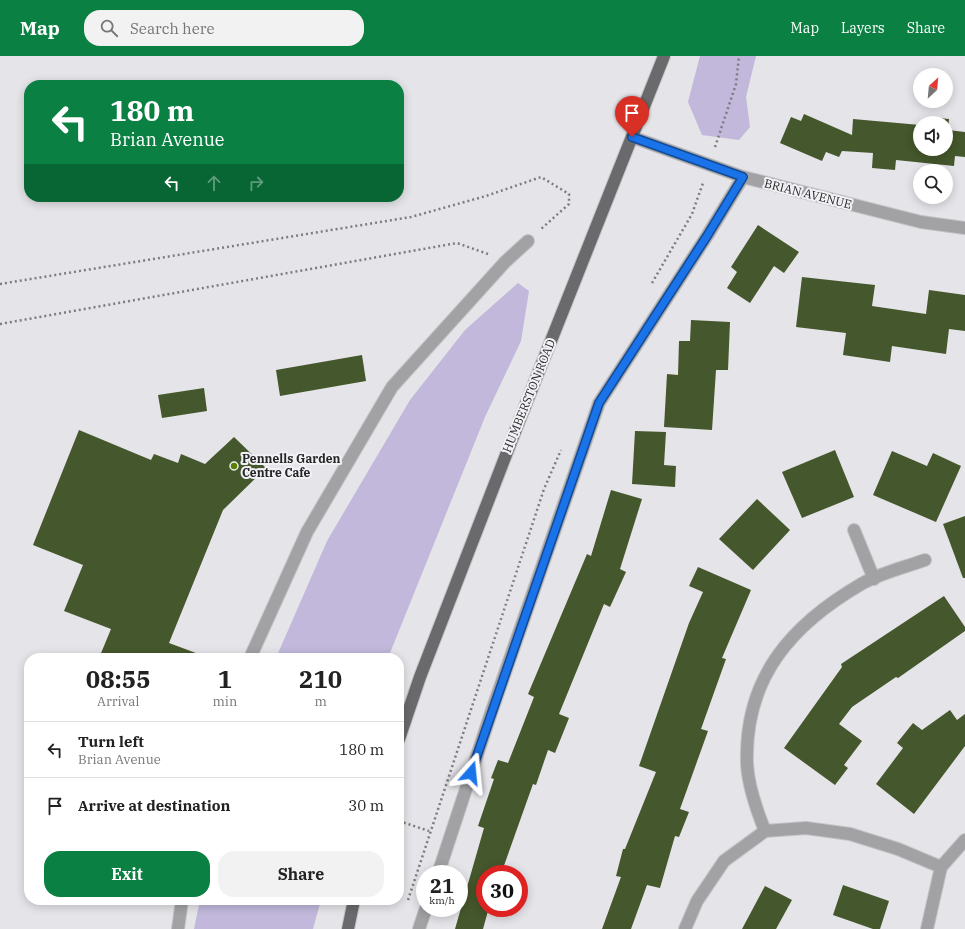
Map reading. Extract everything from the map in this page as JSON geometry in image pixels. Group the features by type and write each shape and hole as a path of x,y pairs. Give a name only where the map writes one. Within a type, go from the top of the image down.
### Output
{"main road":[{"name":"HUMBERSTON ROAD","path":"404,724 420,677 516,429 664,56"},
{"path":"348,929 353,905"}],"street":[{"name":"BRIAN AVENUE","path":"632,137 743,177 921,222 965,228"},
{"path":"441,865 490,716 599,403 707,236 743,177"},
{"path":"252,653 307,532 392,387 505,262 528,241"},
{"path":"854,530 874,579"},
{"path":"765,831 757,810 747,765 749,721 765,675 785,645 810,618 864,582 925,560"},
{"path":"685,929 697,901 724,861 765,831 806,828 850,834 898,849 941,867"},
{"path":"927,929 941,867 965,840"},
{"path":"178,929 181,905"},
{"path":"419,929 423,917"}],"path":[{"path":"0,284 412,217 486,196 541,177 569,194 570,204 528,241"},
{"path":"0,324 457,244 490,254 505,262"},
{"path":"404,823 429,831"}],"shaded area":[{"path":"700,56 756,56 746,97 750,127 739,140 702,135 688,102"},
{"path":"518,283 529,291 521,341 485,417 390,653 278,653 327,541 410,400 465,330"},
{"path":"199,905 320,905 313,929 194,929"}],"building":[{"path":"804,114 852,135 853,119 913,124 913,156 953,156 953,131 965,132 965,157 955,156 954,166 953,164 935,164 896,160 895,170 872,168 873,153 842,151 839,157 826,152 822,161 780,143 791,117 801,121"},
{"path":"758,225 799,252 784,273 774,266 750,303 727,288 737,272 731,267"},
{"path":"802,277 875,285 872,306 926,314 929,290 965,295 965,331 949,329 946,354 892,346 890,362 843,355 846,333 796,327"},
{"path":"691,320 730,322 728,370 716,370 712,430 664,427 667,374 678,375 679,341 690,341"},
{"path":"362,355 366,381 280,396 276,370"},
{"path":"204,388 207,411 162,418 158,395"},
{"path":"79,430 151,460 154,454 178,463 181,454 205,464 234,437 266,468 223,510 169,643 196,653 101,653 111,629 64,611 83,565 33,545"},
{"path":"635,431 666,432 664,465 676,466 675,487 632,484"},
{"path":"835,450 854,497 802,518 782,472"},
{"path":"892,451 927,466 933,453 961,466 936,522 873,495"},
{"path":"611,490 642,499 620,569 626,572 610,607 604,604 559,714 569,718 555,753 548,750 536,785 533,784 504,865 476,865 476,917 486,917 483,929 455,929 458,917 468,917 468,884 484,828 478,826 494,779 491,778 498,760 508,763 534,697 528,694 587,554 591,556"},
{"path":"757,499 790,530 753,570 719,539"},
{"path":"965,516 965,578 963,578 943,524"},
{"path":"698,567 751,590 722,658 726,659 701,729 708,731 680,809 689,812 679,837 675,836 660,888 647,885 631,929 602,929 621,877 616,876 623,849 625,849 656,772 639,766 689,623 703,592 689,586"},
{"path":"944,596 965,627 965,631 898,678 896,677 852,707 839,724 862,741 844,765 848,768 835,785 784,748 842,667 841,664"},
{"path":"950,710 957,720 965,714 965,746 914,814 876,784 903,748 897,743 913,723 922,730"},
{"path":"843,885 889,901 880,929 873,929 833,915"},
{"path":"765,886 792,900 776,929 742,929"}],"place":[{"name":"Pennells Garden Centre Cafe","path":"234,466"}],"route":[{"path":"471,773 599,403 707,236 743,177 632,137"}]}
